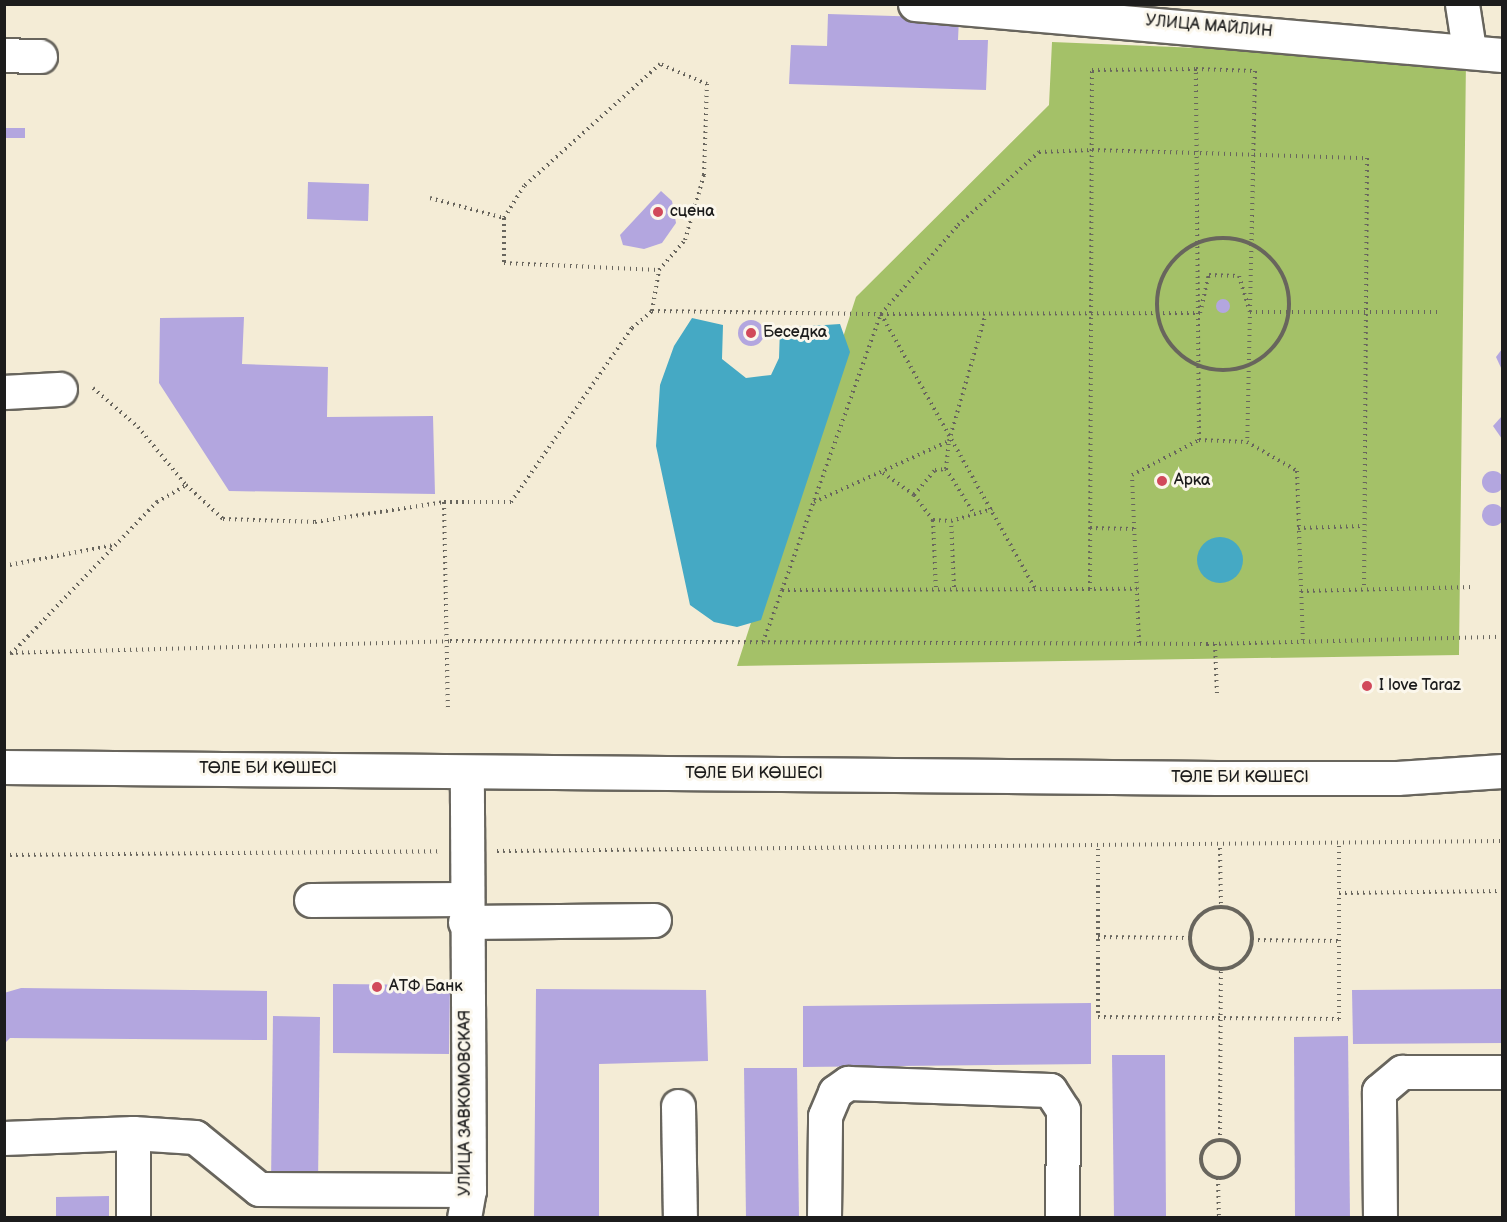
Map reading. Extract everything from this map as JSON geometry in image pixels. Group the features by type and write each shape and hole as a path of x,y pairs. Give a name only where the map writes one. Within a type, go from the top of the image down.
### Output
{"main road":[{"name":"УЛИЦА МАЙЛИН","path":"915,4 1469,49 1503,55"},
{"path":"1462,4 1469,49"},
{"path":"4,55 40,56"},
{"path":"4,392 60,389"},
{"name":"ТӨЛЕ БИ КӨШЕСІ","path":"4,767 1397,778 1503,771"},
{"name":"УЛИЦА ЗАВКОМОВСКАЯ","path":"467,772 464,851 467,1204"},
{"path":"311,900 654,920"},
{"path":"1380,1218 1379,1090 1402,1072 1503,1072"},
{"path":"824,1218 825,1116 835,1092 848,1083 1050,1090 1064,1110 1062,1218"},
{"path":"678,1106 680,1218"},
{"path":"4,1138 133,1133 195,1137 259,1189 467,1204"},
{"path":"133,1133 133,1218"}],"path":[{"path":"93,388 138,427 186,485 223,519 315,522 444,502 511,502 632,328 652,311 659,270 685,240 704,175 707,84 682,70 660,64 524,186 504,218 504,263 659,270"},
{"path":"1196,69 1197,243 1200,313 1199,440"},
{"path":"1090,589 1092,70 1254,71 1247,442"},
{"path":"764,642 881,314 958,225 1039,152 1092,150 1367,158 1362,526 1364,589"},
{"path":"430,198 504,218"},
{"path":"1225,238 1252,244 1281,272 1289,311 1269,352 1250,365 1199,366 1170,345 1156,311 1165,270 1197,243 1225,238"},
{"path":"1200,313 1209,275 1239,276 1250,312"},
{"path":"1250,312 1366,309 1438,312"},
{"path":"652,311 985,316 1092,310 1200,313"},
{"path":"881,314 949,441 992,509 1036,590"},
{"path":"973,512 946,470 949,441 985,316"},
{"path":"1139,644 1132,475 1199,440 1247,442 1296,471 1303,640"},
{"path":"814,502 883,473 949,441"},
{"path":"914,495 934,470 946,470"},
{"path":"883,473 914,495 933,520 936,589"},
{"path":"11,654 157,502 186,485"},
{"path":"444,502 450,641 448,709"},
{"path":"933,520 951,521 973,512 992,509"},
{"path":"951,521 954,587"},
{"path":"1299,528 1362,526"},
{"path":"1090,528 1134,530"},
{"path":"4,566 114,545"},
{"path":"782,590 954,587 1036,590 1137,589"},
{"path":"1301,591 1472,587"},
{"path":"4,653 450,641 1215,644 1303,640 1503,637"},
{"path":"1215,644 1217,693"},
{"path":"4,855 1220,848 1503,841"},
{"path":"1098,848 1098,1017 1221,1021 1339,1019 1339,846"},
{"path":"1220,848 1221,906"},
{"path":"1339,893 1503,891"},
{"path":"1221,906 1240,912 1252,928 1252,940 1240,964 1221,970 1202,964 1191,938 1202,912 1221,906"},
{"path":"1098,937 1191,938"},
{"path":"1252,940 1340,941"},
{"path":"1220,1141 1221,970"},
{"path":"1220,1141 1237,1150 1238,1164 1231,1174 1218,1178 1206,1173 1200,1161 1204,1148 1220,1141"},
{"path":"1218,1178 1219,1218"}],"green space":[{"path":"1052,42 1466,59 1459,655 737,666 856,297 1049,105"}],"water":[{"path":"692,318 723,325 722,359 746,378 771,375 779,358 780,328 840,324 850,352 761,620 737,627 714,622 690,605 656,446 660,385 674,346"},
{"path":"1220,537 1229,538 1237,543 1242,551 1242,569 1237,577 1229,582 1220,583 1211,582 1203,577 1198,569 1197,560 1198,551 1203,543 1211,538"}],"building":[{"path":"828,14 959,18 958,40 988,40 986,90 789,84 791,45 827,46"},
{"path":"4,128 25,128 25,138 4,138"},
{"path":"308,182 369,184 368,221 307,219"},
{"name":"сцена","path":"661,191 672,201 676,223 662,243 644,249 623,245 620,235"},
{"path":"1220,299 1226,299 1230,306 1226,313 1220,313 1216,309 1216,303"},
{"path":"244,317 242,364 328,367 327,417 433,416 435,494 229,491 159,383 160,318"},
{"name":"Беседка","path":"751,320 760,324 764,333 760,342 751,346 742,342 738,333 742,324"},
{"path":"1502,349 1502,370 1496,357"},
{"path":"1502,416 1502,439 1493,426"},
{"path":"1489,471 1497,471 1504,478 1504,486 1497,493 1489,493 1482,486 1482,478"},
{"path":"1493,504 1501,507 1504,515 1501,523 1493,526 1485,523 1482,515 1485,507"},
{"path":"333,984 450,985 449,1054 333,1053"},
{"path":"21,988 267,991 267,1040 10,1038 4,1044 4,993"},
{"path":"536,989 706,990 708,1061 599,1064 599,1218 534,1218"},
{"path":"1502,989 1502,1043 1353,1044 1352,990"},
{"path":"1091,1003 1091,1064 803,1067 803,1006"},
{"path":"273,1016 320,1017 318,1184 271,1184"},
{"path":"1348,1036 1350,1218 1295,1218 1294,1037"},
{"path":"1112,1055 1165,1055 1166,1218 1114,1218"},
{"path":"744,1068 797,1068 799,1218 746,1218"},
{"path":"109,1196 109,1218 56,1218 56,1197"}],"place":[{"name":"сцена","path":"658,212"},
{"name":"Беседка","path":"751,333"},
{"name":"Арка","path":"1162,481"},
{"name":"I love Taraz","path":"1367,686"},
{"name":"АТФ Банк","path":"377,987"}]}
